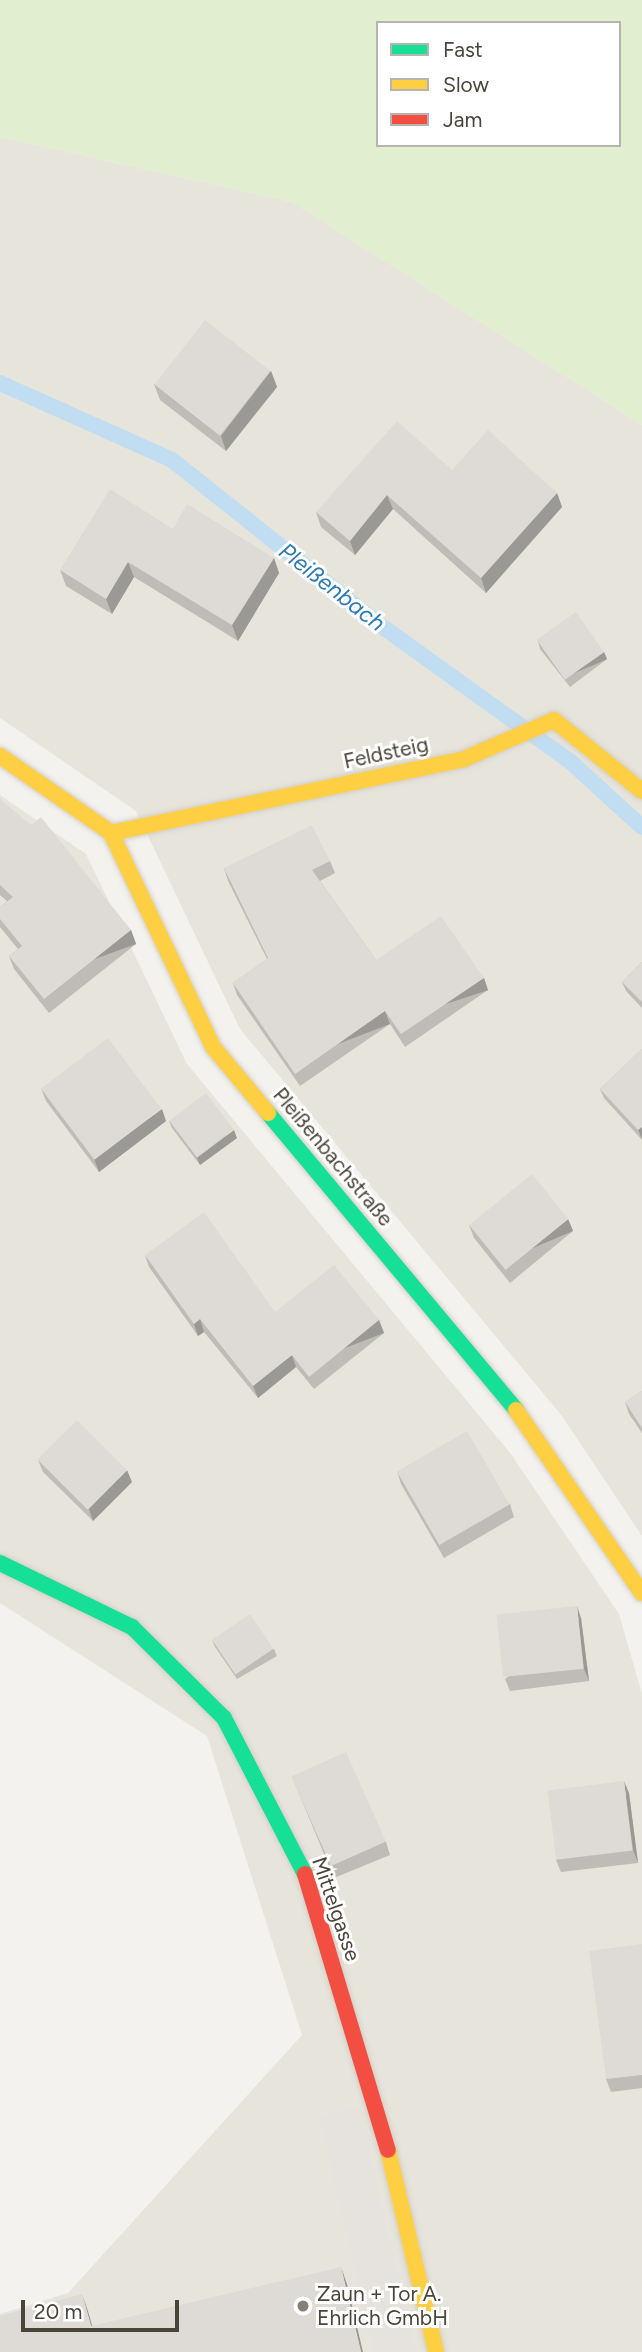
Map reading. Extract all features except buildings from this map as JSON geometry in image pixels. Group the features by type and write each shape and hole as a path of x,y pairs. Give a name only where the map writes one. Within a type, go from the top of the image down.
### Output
{"street":[{"name":"Feldsteig","path":"111,833 464,758 554,720 642,791"},
{"name":"Pleißenbachstraße","path":"0,756 111,833 214,1047 537,1435 642,1593"},
{"name":"Mittelgasse","path":"0,1563 132,1627 224,1718 309,1882 387,2144 436,2352"}],"shaded area":[{"path":"0,137 292,202 642,425 642,1536 562,1416 240,1029 136,811 0,718"},
{"path":"0,795 86,854 187,1064 511,1454 619,1614 642,1694 642,2352 0,2352 0,2314 68,2293 302,2035 207,1736 0,1603"},
{"path":"359,2107 416,2352 373,2352 319,2116"}],"green space":[{"path":"0,0 642,0 642,425 292,202 0,137"}],"waterway":[{"name":"Pleißenbach","path":"0,383 172,460 376,622 571,762 642,827"}],"traffic: fast":[{"path":"268,1113 516,1410"},
{"path":"0,1563 132,1627 224,1718 305,1874"}],"traffic: slow":[{"path":"111,833 464,759 554,720 642,791"},
{"path":"0,756 111,833 213,1047 268,1113"},
{"path":"516,1410 642,1593"},
{"path":"388,2150 436,2352"}],"traffic: jam":[{"path":"305,1874 388,2150"}],"place":[{"name":"Zaun + Tor A. Ehrlich GmbH","path":"303,2306"}]}
